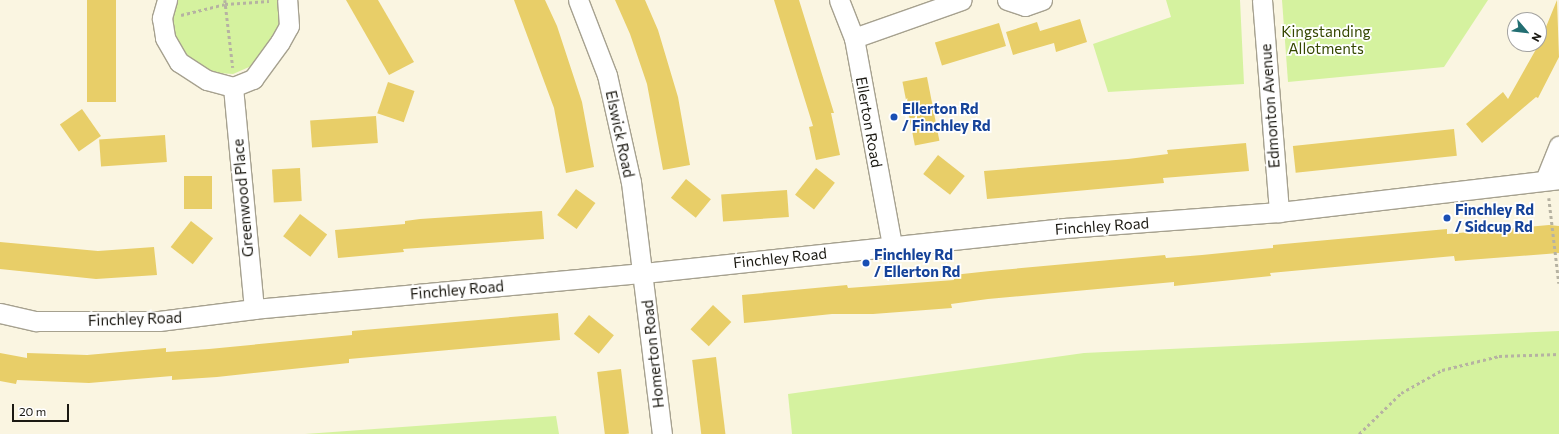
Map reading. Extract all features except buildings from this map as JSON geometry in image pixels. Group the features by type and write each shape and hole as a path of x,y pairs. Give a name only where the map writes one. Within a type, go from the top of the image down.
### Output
{"street":[{"path":"167,0 162,18 165,38 179,62 207,80 253,79 280,42 289,26 279,0"},
{"name":"Elswick Road","path":"578,0 607,75 631,182 644,273"},
{"name":"Ellerton Road","path":"839,0 854,38 892,246"},
{"path":"854,38 962,0"},
{"path":"1007,0 1025,6 1042,0"},
{"name":"Edmonton Avenue","path":"1262,0 1279,212"},
{"name":"Greenwood Place","path":"233,80 254,309"},
{"path":"1552,179 1559,146"},
{"name":"Finchley Road","path":"0,313 36,321 159,321 254,309 644,273 1065,228 1279,212 1552,179"},
{"name":"Homerton Road","path":"644,273 662,434"}],"path":[{"path":"225,0 233,80"},
{"path":"176,17 225,4 279,0"},
{"path":"1552,179 1552,209 1559,283"},
{"path":"1359,434 1401,393 1442,370 1499,356 1559,354"}],"green space":[{"path":"173,0 279,0 280,22 273,45 258,63 233,74 217,73 199,65 184,55 176,42 169,18"},
{"name":"Kingstanding Allotments","path":"1166,0 1240,0 1244,84 1108,92 1093,44 1171,17"},
{"name":"Kingstanding Allotments","path":"1282,0 1488,0 1444,67 1288,82"},
{"path":"1559,331 1559,434 792,434 788,394 1084,353"},
{"path":"556,416 559,434 305,434"}],"place":[{"name":"Ellerton Rd / Finchley Rd","path":"894,117"},
{"name":"Finchley Rd / Sidcup Rd","path":"1447,218"},
{"name":"Finchley Rd / Ellerton Rd","path":"866,263"}]}
